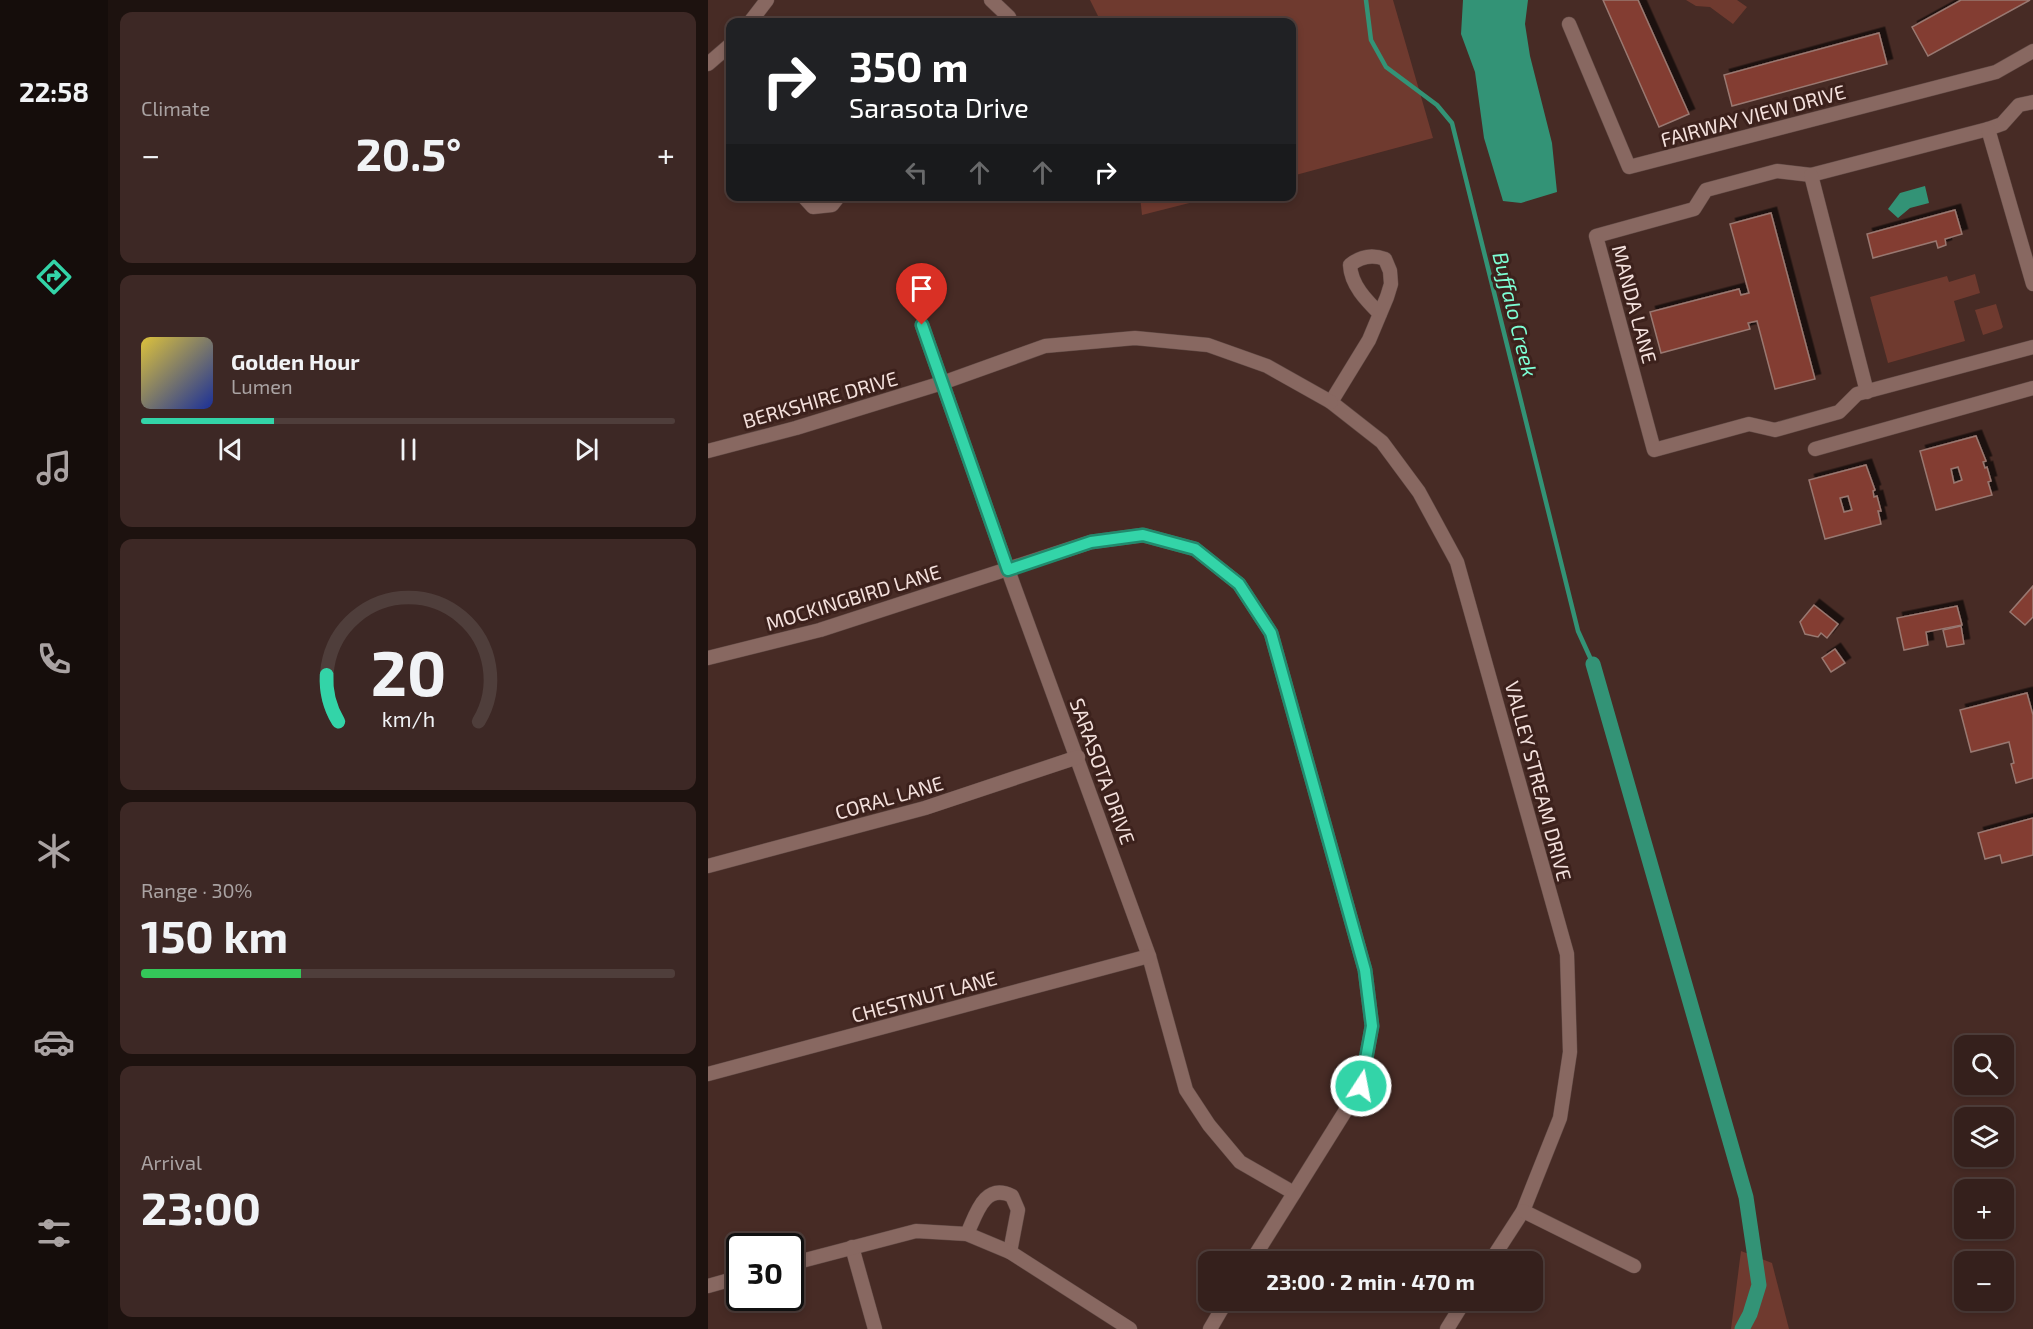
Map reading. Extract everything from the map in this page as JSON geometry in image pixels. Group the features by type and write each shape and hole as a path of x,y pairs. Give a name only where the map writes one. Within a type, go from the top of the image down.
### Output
{"street":[{"path":"753,18 767,0"},
{"path":"991,0 1009,18"},
{"name":"FAIRWAY VIEW DRIVE","path":"1569,24 1629,167 1996,72 2033,51"},
{"path":"708,64 726,48"},
{"name":"MANDA LANE","path":"2033,102 2019,105 2002,124 1988,129 1811,175 1777,171 1706,189 1694,209 1596,237 1654,450 1749,424 1775,430 1839,412 1857,394 2033,347"},
{"path":"1988,129 2033,284"},
{"path":"1811,175 1867,392"},
{"path":"808,201 813,207 832,206 836,201"},
{"path":"1330,402 1369,340 1380,314"},
{"name":"SARASOTA DRIVE","path":"922,325 1008,570 1149,956 1186,1090 1209,1125 1240,1162 1294,1193"},
{"name":"VALLEY STREAM DRIVE","path":"942,383 1045,346 1135,338 1208,345 1267,366 1330,402 1382,442 1419,492 1458,562 1567,954 1570,1052 1560,1118 1523,1212 1498,1251"},
{"name":"BERKSHIRE DRIVE","path":"708,451 796,428 942,383"},
{"path":"1815,449 2033,388"},
{"name":"MOCKINGBIRD LANE","path":"708,658 820,630 1091,542 1143,535 1195,549 1239,584 1271,633 1365,970 1372,1026 1361,1086 1258,1251"},
{"name":"CORAL LANE","path":"708,866 925,808 1078,757"},
{"name":"CHESTNUT LANE","path":"708,1074 1149,956"},
{"path":"967,1234 980,1204 994,1193 1004,1192 1012,1196 1018,1210 1010,1252"},
{"path":"1523,1212 1634,1266"},
{"path":"804,1260 916,1230 967,1234 1010,1252 1130,1329"},
{"path":"852,1247 876,1329"},
{"path":"708,1286 726,1281"},
{"path":"1210,1329 1221,1311"},
{"path":"1447,1329 1458,1311"}],"shaded area":[{"path":"1090,0 1393,0 1433,138 1296,175 1296,18 1099,18"},
{"path":"1463,0 1528,0 1525,24 1530,56 1552,143 1557,192 1521,203 1503,201 1484,138 1475,72 1461,34"},
{"path":"1686,0 1737,0 1747,7 1733,24 1710,7 1696,6"},
{"path":"1925,186 1929,203 1910,208 1898,218 1888,209 1900,193"},
{"path":"1141,201 1197,201 1142,215"},
{"path":"1975,274 1980,293 1954,301 1965,341 1888,363 1870,297 1947,276 1949,282"},
{"path":"1996,304 2003,327 1983,335 1975,310"},
{"path":"1741,1251 1772,1263 1789,1329 1731,1329"}],"building":[{"path":"1603,0 1638,0 1689,114 1659,127"},
{"path":"1961,0 2030,0 1928,56 1912,27"},
{"path":"1879,33 1887,64 1732,106 1724,75"},
{"path":"1955,210 1962,234 1945,239 1946,245 1938,248 1936,241 1873,258 1867,234"},
{"path":"1771,213 1815,379 1775,389 1757,321 1748,323 1750,329 1661,353 1650,312 1739,289 1741,295 1749,293 1730,224"},
{"path":"1976,436 1986,461 1983,462 1991,481 1988,482 1992,495 1936,510 1920,451","holes":["1958,467 1962,480 1954,483 1951,469"]},
{"path":"1866,465 1875,490 1873,491 1874,497 1877,496 1881,511 1878,511 1881,524 1825,539 1809,480","holes":["1848,496 1852,510 1844,512 1840,498"]},
{"path":"2033,586 2033,617 2025,625 2010,612"},
{"path":"1814,605 1838,624 1827,638 1821,633 1818,637 1805,634 1800,622"},
{"path":"1957,606 1962,625 1926,632 1928,645 1904,650 1897,618"},
{"path":"1961,626 1964,644 1947,647 1943,630"},
{"path":"1835,649 1845,663 1831,672 1822,658"},
{"path":"2027,693 2033,715 2033,778 2016,783 2009,742 1971,752 1960,710"},
{"path":"2033,818 2033,855 2002,863 2000,855 1985,859 1978,833"}],"waterway":[{"name":"Buffalo Creek","path":"1366,0 1371,40 1386,67 1437,105 1452,123 1578,631 1593,664"},
{"path":"1593,664 1746,1197 1759,1285 1750,1314 1742,1329"}],"route":[{"path":"922,325 1008,570 1091,542 1143,535 1195,549 1239,584 1271,633 1365,970 1372,1026 1361,1086"}]}
